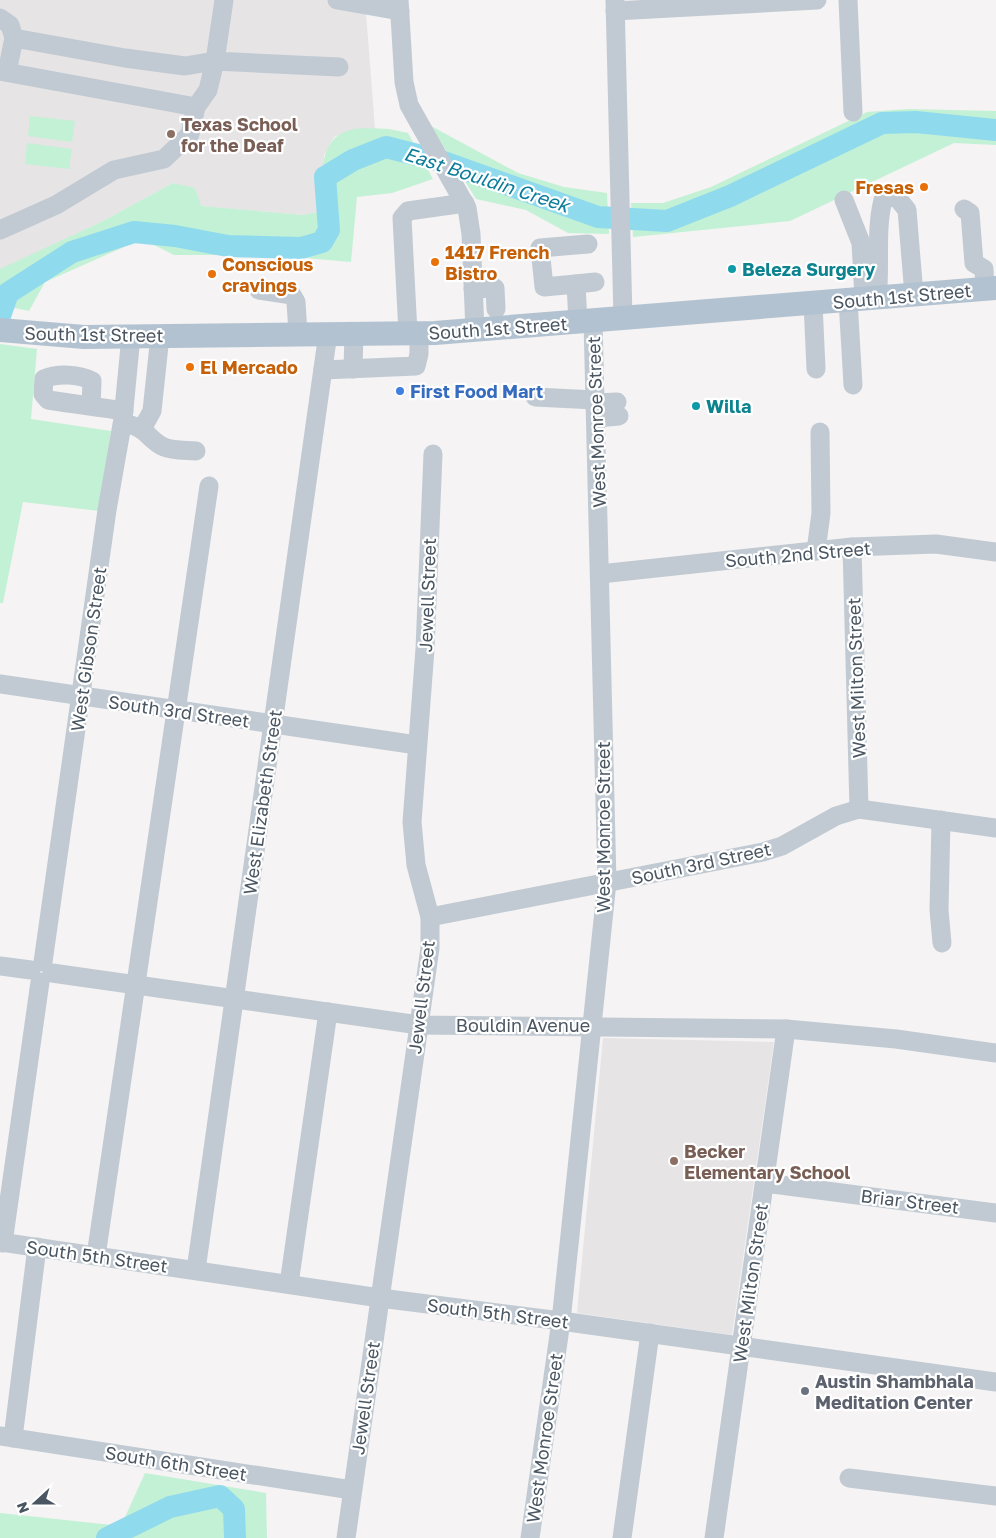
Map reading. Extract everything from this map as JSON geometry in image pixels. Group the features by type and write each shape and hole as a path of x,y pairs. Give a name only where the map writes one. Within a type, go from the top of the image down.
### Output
{"main road":[{"name":"South 1st Street","path":"8,332 84,337 474,331 991,289"}],"street":[{"path":"0,230 56,205 114,170 164,159 190,134 196,107 208,90 215,62 224,0"},
{"path":"337,0 399,6 404,82 409,105 465,203 471,234 474,331"},
{"path":"615,6 817,0"},
{"path":"848,0 854,112"},
{"name":"West Monroe Street","path":"615,6 623,318"},
{"path":"0,18 10,25 14,38 4,71 196,107"},
{"path":"14,38 125,58 185,66 215,62 338,67"},
{"path":"863,299 880,271 880,213 883,200 891,196 899,200 907,210 914,295"},
{"path":"844,200 861,244 863,299 852,385"},
{"path":"323,370 416,366 420,354 414,333 402,218 408,211 465,203"},
{"path":"964,209 970,214 974,263 984,269 991,289"},
{"path":"588,244 540,248 544,286 595,282"},
{"name":"West Monroe Street","path":"530,1538 561,1321 607,882 595,407 586,321 576,284"},
{"path":"473,289 495,288 496,309"},
{"path":"259,290 292,295 296,302 298,333"},
{"path":"813,303 816,369"},
{"name":"West Elizabeth Street","path":"196,1270 328,333"},
{"path":"353,369 354,333"},
{"name":"West Gibson Street","path":"2,1243 82,697 107,510 123,417 132,336"},
{"path":"142,428 152,411 160,336"},
{"path":"535,397 618,409"},
{"path":"92,406 123,417 142,428 152,440 165,448 196,451"},
{"path":"816,551 821,513 820,432"},
{"name":"Jewell Street","path":"346,1538 430,948 430,917 416,865 413,845 417,745 425,649 433,454"},
{"path":"96,1256 138,984 209,486"},
{"name":"South 2nd Street","path":"600,574 852,548 936,544 996,552"},
{"name":"West Milton Street","path":"852,548 860,809"},
{"name":"South 3rd Street","path":"0,684 177,712 417,745"},
{"name":"South 3rd Street","path":"430,917 763,852 782,846 836,816 860,809 996,828"},
{"path":"941,820 939,910 942,943"},
{"name":"Bouldin Avenue","path":"0,966 419,1025 593,1025 786,1029 896,1039 996,1053"},
{"path":"289,1284 328,1012"},
{"name":"West Milton Street","path":"714,1538 786,1029"},
{"name":"Briar Street","path":"765,1182 996,1213"},
{"name":"South 5th Street","path":"2,1243 380,1298 650,1333 741,1348 996,1382"},
{"path":"6,1437 37,1247"},
{"path":"622,1538 650,1333"},
{"name":"South 6th Street","path":"6,1437 352,1490"},
{"path":"849,1478 996,1496"}],"shaded area":[{"name":"Texas School for the Deaf","path":"0,0 365,0 375,129 351,130 334,137 324,155 322,211 303,215 200,206 173,183 101,222 0,270"},
{"name":"Becker Elementary School","path":"603,1038 774,1042 732,1335 577,1313"}],"green space":[{"path":"908,109 996,111 996,145 954,143 790,221 633,237 631,203 663,203 711,187 867,112"},
{"path":"30,116 75,121 72,142 28,136"},
{"path":"431,126 518,173 564,187 607,193 609,234 568,233 526,210 476,199"},
{"path":"364,128 389,129 408,133 433,179 392,193 357,197 351,262 271,255 174,255 142,239 45,282 29,311 0,305 0,269 101,222 173,183 195,188 201,206 303,215 322,211 323,164 331,143 339,135 350,130"},
{"path":"27,143 72,149 69,169 25,164"},
{"path":"0,344 37,349 31,419 111,431 99,511 23,502 3,603 0,603"},
{"path":"145,1473 266,1493 267,1538 0,1538 0,1513 121,1526"}],"waterway":[{"name":"East Bouldin Creek","path":"0,316 8,293 72,252 134,232 175,236 228,246 301,248 322,242 329,230 325,177 353,160 386,147 441,161 598,217 667,221 730,196 882,123 916,122 996,130"},
{"path":"107,1538 170,1507 220,1496 234,1509 235,1538"}],"place":[{"name":"Texas School for the Deaf","path":"171,134"},
{"name":"Fresas","path":"924,187"},
{"name":"1417 French Bistro","path":"435,262"},
{"name":"Beleza Surgery","path":"732,269"},
{"name":"Conscious cravings","path":"212,274"},
{"name":"El Mercado","path":"190,367"},
{"name":"First Food Mart","path":"400,391"},
{"name":"Willa","path":"696,406"},
{"name":"Becker Elementary School","path":"674,1161"},
{"name":"Austin Shambhala Meditation Center","path":"805,1391"}]}
